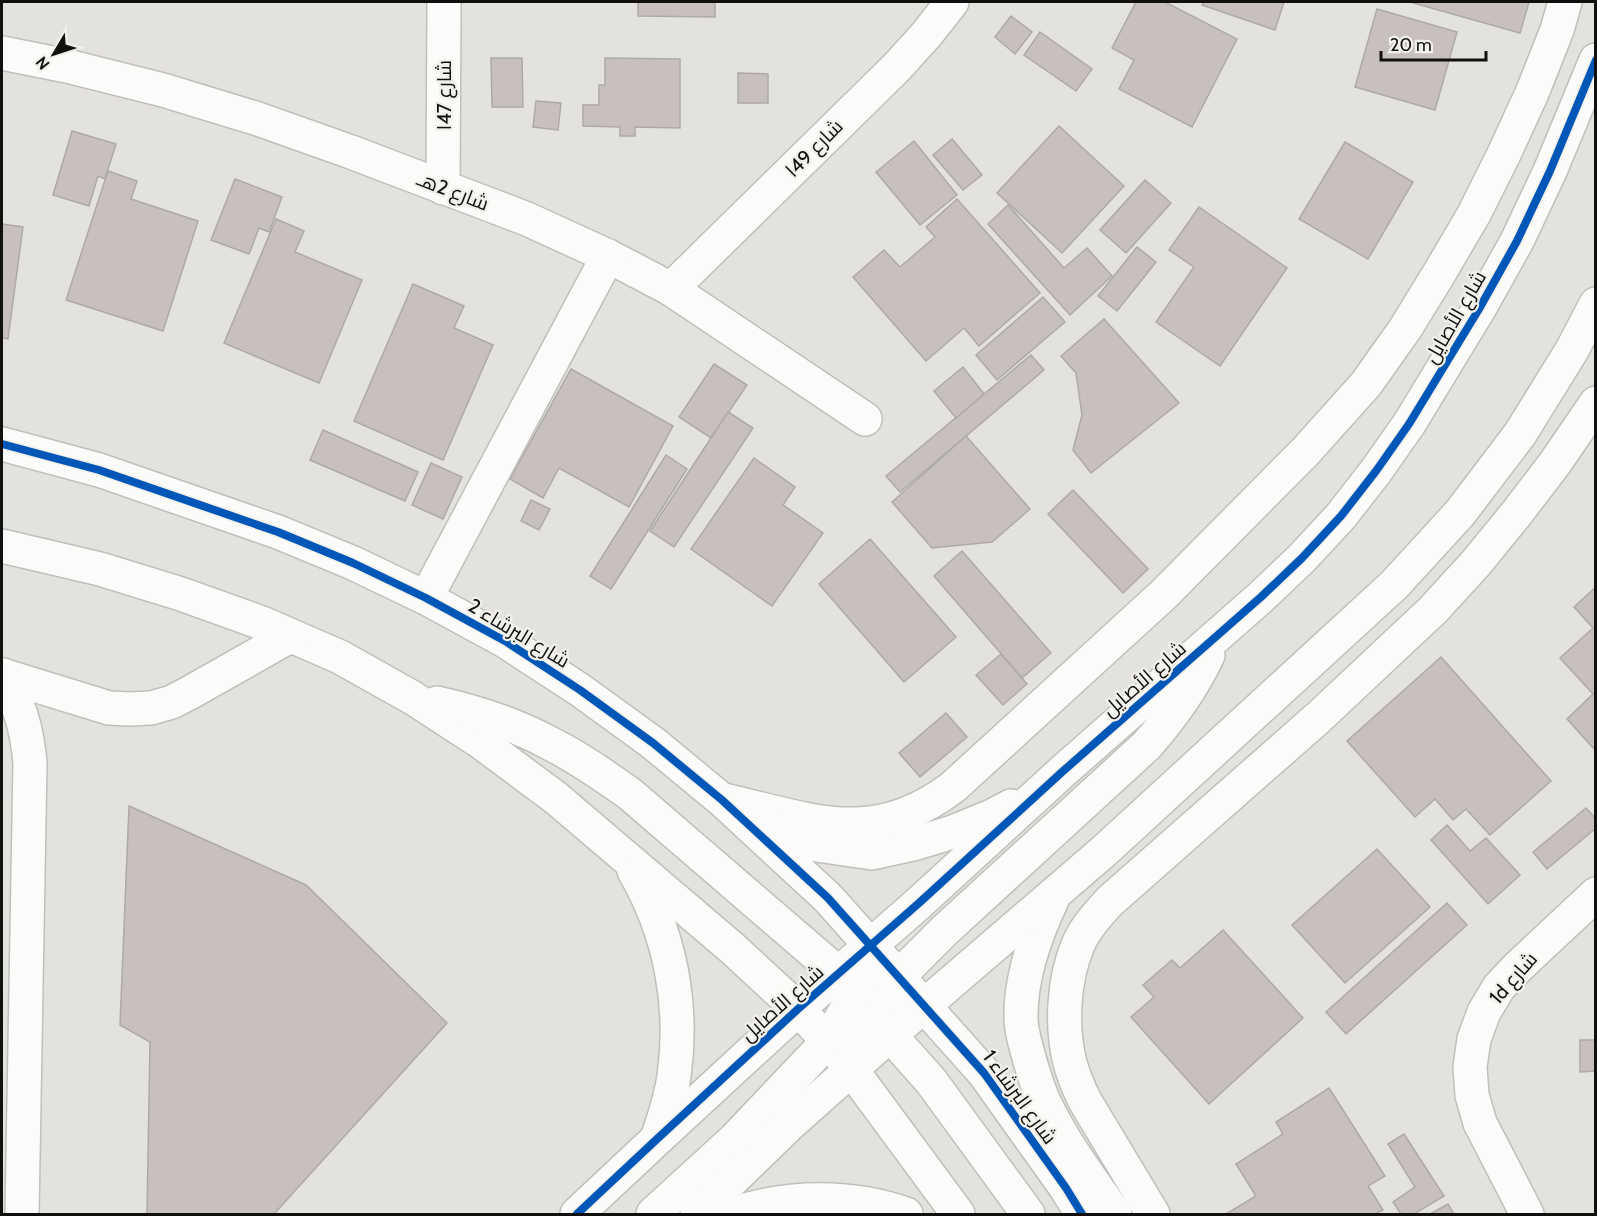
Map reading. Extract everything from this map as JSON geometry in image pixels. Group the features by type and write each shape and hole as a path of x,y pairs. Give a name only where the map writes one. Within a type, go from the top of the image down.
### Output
{"street":[{"name":"شارع 47ا","path":"443,188 444,2"},
{"name":"شارع 49ا","path":"671,289 896,68 952,2"},
{"path":"722,800 830,824 873,824 916,811 953,787 1163,595 1337,419 1366,384 1405,329 1474,214 1504,154 1532,93 1557,30 1565,2"},
{"name":"شارع 2هـ","path":"2,53 67,66 163,90 258,119 527,219 608,256 671,289 866,419"},
{"name":"شارع الأصايل","path":"697,1215 790,1124 851,1070 870,1000 871,945 1062,772 1216,638 1302,558 1341,516 1409,424 1479,309 1550,171 1596,60"},
{"path":"426,598 608,256"},
{"name":"شارع الأصايل","path":"577,1215 798,1010 870,1000 924,1005 1103,852 1394,585 1460,513 1520,434 1572,350 1596,304"},
{"path":"1154,1215 1086,1101 1073,1073 1066,1042 1065,995 1078,944 1092,920 1110,901 1319,717 1433,610 1516,514 1555,463 1596,403"},
{"name":"شارع البرشاء 2","path":"2,444 99,470 278,532 353,563 426,598 505,641 580,690 653,743 722,800 828,898 871,945 870,1000 924,1005"},
{"path":"2,546 100,569 181,594 262,623 340,657 412,698 482,743 556,798 732,948 798,1010 828,1041 851,1070 958,1215"},
{"path":"2,675 109,708 151,708 172,702 290,636"},
{"path":"653,1215 734,1140 870,1000 908,968 927,947 1146,746 1168,721 1186,695 1203,667 1216,638"},
{"path":"2,675 23,718 30,763 22,1215"},
{"path":"30,763 47,720 68,695"},
{"path":"412,698 461,708 555,745 630,794 870,1000 1028,1215"},
{"path":"722,800 817,845 873,853 953,832 992,816 1028,796 1062,772"},
{"path":"1103,852 1131,884"},
{"path":"625,857 647,893 662,932 672,972 677,1014 674,1078 657,1139"},
{"path":"1056,893 1042,922 1032,952 1024,984 1021,1020 1034,1076 1046,1105 1060,1133 1115,1215"},
{"name":"1d شارع","path":"1527,1215 1480,1123 1472,1095 1470,1067 1474,1039 1484,1012 1499,987 1596,894"},
{"name":"شارع البرشاء 1","path":"924,1005 984,1073 1066,1188 1082,1215"},
{"path":"733,1215 774,1203 809,1200 870,1205 906,1215"}],"building":[{"path":"638,2 715,2 715,17 638,16"},
{"path":"1136,2 1165,2 1237,39 1192,127 1119,89 1134,60 1112,48"},
{"path":"1204,2 1284,2 1275,30 1202,5"},
{"path":"1410,2 1529,2 1520,33"},
{"path":"1377,9 1457,32 1435,110 1355,87"},
{"path":"1011,16 1032,32 1015,54 995,37"},
{"path":"1040,32 1092,69 1076,91 1024,55"},
{"path":"491,58 522,58 523,107 492,107"},
{"path":"605,58 680,59 680,128 635,127 635,136 620,136 620,127 583,126 583,105 599,105 599,85 605,85"},
{"path":"738,73 768,74 768,103 738,103"},
{"path":"536,101 561,103 558,130 533,127"},
{"path":"1059,126 1124,186 1062,253 997,193"},
{"path":"72,131 116,144 105,179 98,176 89,206 53,195"},
{"path":"952,139 982,175 963,190 933,155"},
{"path":"914,141 957,195 920,225 876,172"},
{"path":"1345,142 1413,182 1368,259 1299,219"},
{"path":"108,171 137,181 131,199 198,221 163,331 66,300"},
{"path":"235,179 282,197 269,232 259,228 249,254 211,240"},
{"path":"1145,180 1171,203 1126,253 1100,230"},
{"path":"957,199 1040,293 979,346 964,328 926,361 853,277 884,250 900,267 935,237 926,227"},
{"path":"1008,205 1064,268 1087,248 1112,276 1070,315 988,224"},
{"path":"1199,207 1287,268 1220,366 1156,322 1194,267 1169,250"},
{"path":"276,219 304,231 295,252 362,280 319,383 224,343"},
{"path":"2,224 23,227 8,339 2,338"},
{"path":"1137,247 1156,262 1117,311 1098,296"},
{"path":"413,284 464,306 454,328 493,345 443,460 354,421"},
{"path":"1043,297 1065,322 997,380 976,355"},
{"path":"1104,319 1179,403 1091,473 1073,450 1082,415 1076,373 1061,356"},
{"path":"1031,355 1044,370 900,492 886,476"},
{"path":"714,364 747,385 711,438 679,417"},
{"path":"963,367 984,394 956,418 934,391"},
{"path":"571,369 673,426 629,507 559,468 543,498 510,479"},
{"path":"728,412 753,428 674,547 650,531"},
{"path":"323,430 418,472 405,501 310,460"},
{"path":"966,436 1030,509 992,542 932,548 892,502"},
{"path":"666,455 687,469 611,589 590,576"},
{"path":"754,458 795,487 783,505 823,533 772,606 691,549"},
{"path":"431,463 462,477 443,519 412,505"},
{"path":"1073,490 1148,569 1123,593 1048,514"},
{"path":"531,500 550,509 539,530 521,521"},
{"path":"870,539 956,637 904,682 819,584"},
{"path":"962,551 1051,653 1022,678 934,576"},
{"path":"1596,587 1596,751 1567,719 1593,694 1560,658 1593,628 1574,607"},
{"path":"1001,654 1027,684 1003,705 976,675"},
{"path":"1441,657 1551,781 1490,835 1466,809 1453,820 1435,799 1415,817 1347,741"},
{"path":"946,713 967,737 920,777 899,753"},
{"path":"129,806 306,885 447,1023 274,1214 147,1214 150,1042 120,1025"},
{"path":"1586,808 1596,819 1596,828 1547,869 1533,852"},
{"path":"1447,825 1470,851 1486,838 1520,875 1488,904 1431,840"},
{"path":"1377,849 1430,907 1345,983 1292,925"},
{"path":"1447,903 1467,925 1346,1034 1326,1012"},
{"path":"1223,930 1303,1018 1209,1104 1131,1017 1154,997 1143,985 1172,960 1180,968"},
{"path":"1580,1040 1596,1040 1596,1071 1580,1072"},
{"path":"1329,1088 1385,1176 1368,1186 1383,1210 1375,1214 1226,1214 1256,1196 1236,1164 1283,1134 1276,1122"},
{"path":"1404,1134 1444,1196 1414,1214 1401,1214 1393,1202 1415,1187 1388,1144"},
{"path":"1448,1204 1454,1214 1430,1214"}],"cycle path":[{"path":"577,1214 798,1009 1261,597 1341,516 1409,424 1479,309 1517,241 1550,171 1596,60"},
{"path":"2,444 99,470 278,532 353,563 426,598 505,641 580,690 653,743 722,800 828,898 984,1073 1082,1214"}]}
